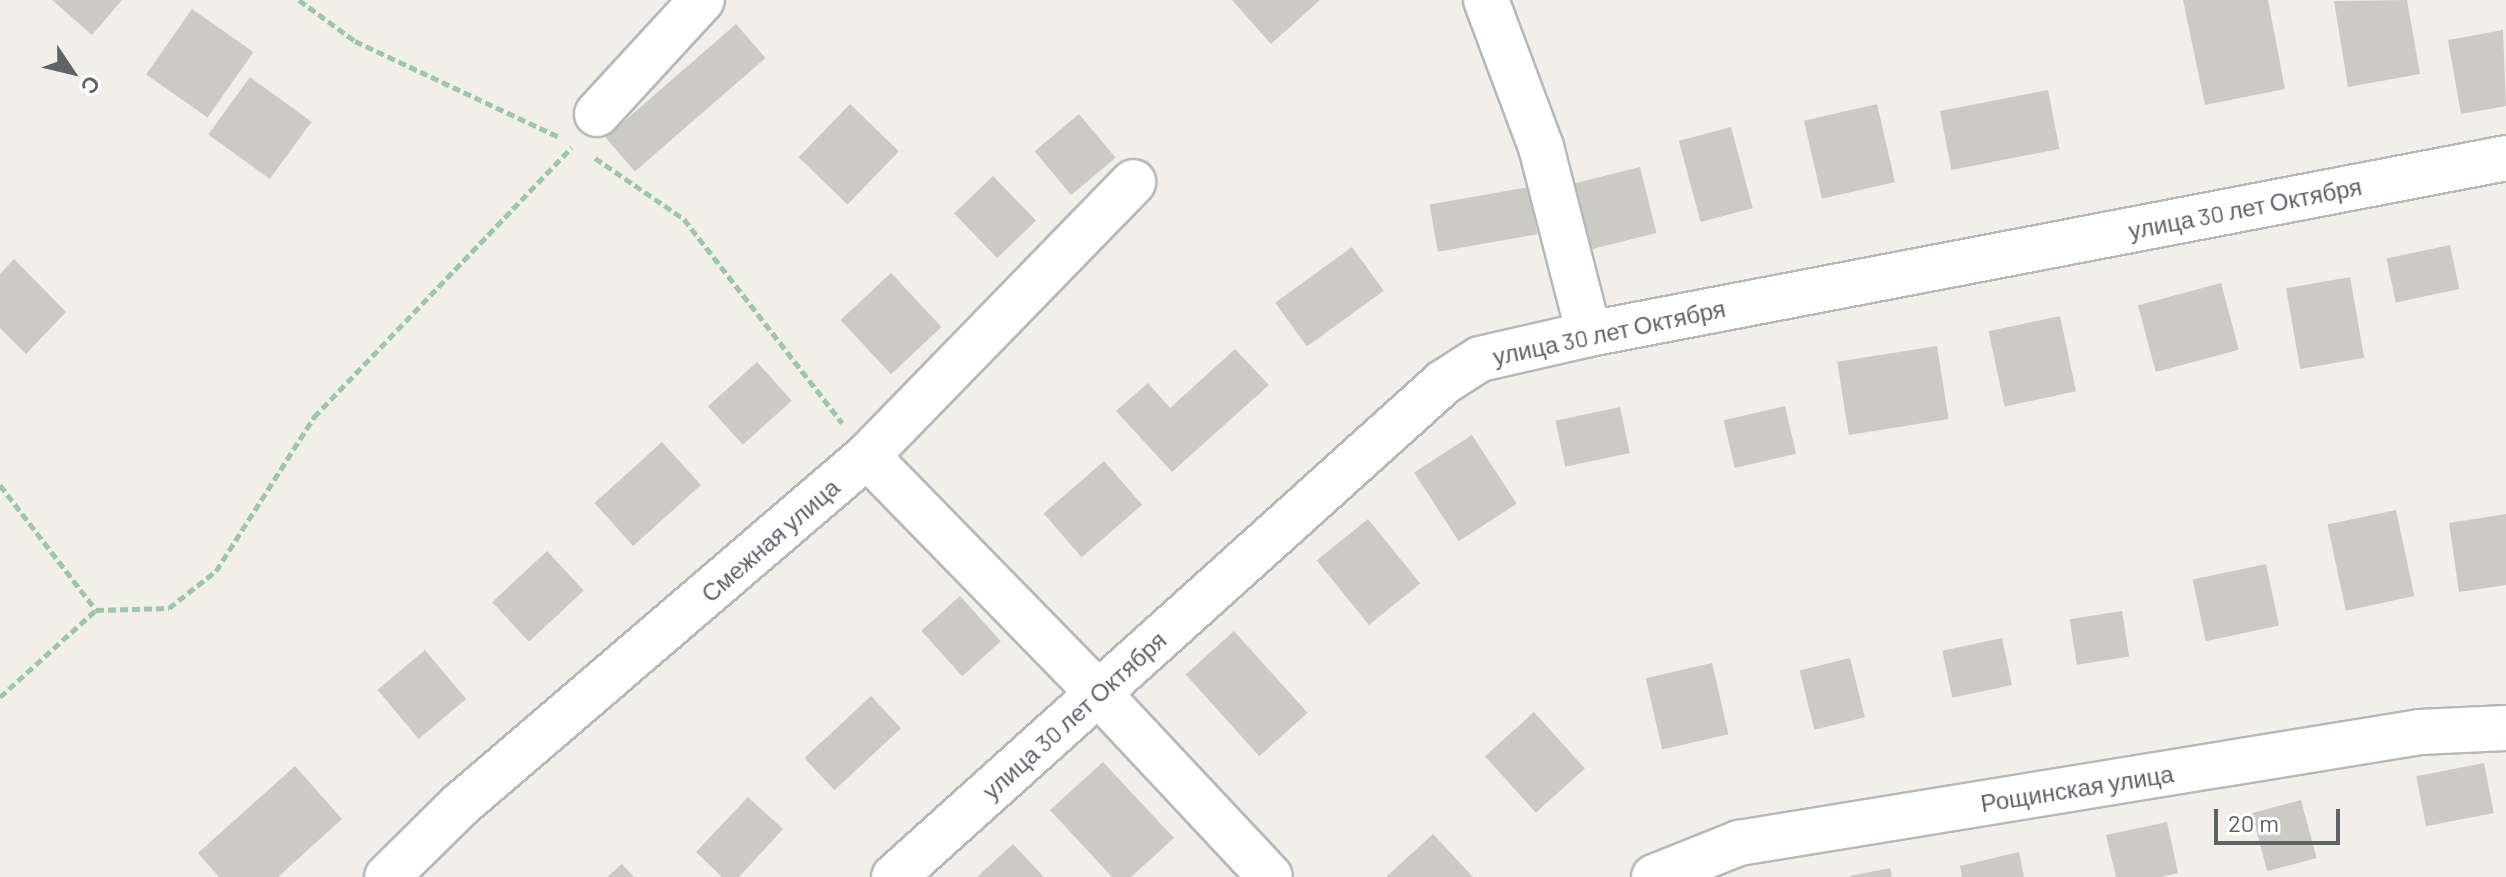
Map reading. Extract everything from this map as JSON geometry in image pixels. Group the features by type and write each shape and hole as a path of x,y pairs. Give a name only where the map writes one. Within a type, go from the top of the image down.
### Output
{"street":[{"path":"586,129 702,0"},
{"path":"1486,0 1541,147 1589,334"},
{"name":"улица 30 лет Октября","path":"894,877 1444,382 1480,359 1589,334 2506,158"},
{"name":"Смежная улица","path":"387,877 460,805 867,456 1133,182"},
{"path":"867,456 1099,694 1270,877"},
{"name":"Рощинская улица","path":"1654,877 1739,843 2420,732 2506,728"}],"path":[{"path":"299,0 355,41 586,129 684,219 867,456"},
{"path":"0,697 96,610 169,608 216,571 314,417 586,129"},
{"path":"0,485 96,610"}],"building":[{"path":"52,0 122,0 92,35"},
{"path":"1232,0 1320,0 1271,44"},
{"path":"2183,0 2268,0 2285,89 2205,105"},
{"path":"2407,0 2420,74 2348,87 2334,1"},
{"path":"192,9 253,52 208,118 146,75"},
{"path":"736,24 766,58 635,171 605,137"},
{"path":"2503,30 2506,106 2461,114 2448,40"},
{"path":"250,77 311,122 270,179 208,134"},
{"path":"2048,90 2059,149 1951,170 1940,111"},
{"path":"850,104 899,151 848,204 799,157"},
{"path":"1877,104 1895,182 1822,199 1804,121"},
{"path":"1079,114 1116,158 1071,195 1035,151"},
{"path":"1731,127 1753,208 1701,222 1679,141"},
{"path":"1640,167 1656,233 1588,250 1571,184"},
{"path":"993,176 1036,221 997,258 954,214"},
{"path":"1529,187 1537,234 1438,252 1430,205"},
{"path":"2450,245 2459,289 2396,303 2386,259"},
{"path":"1352,247 1384,291 1307,347 1275,303"},
{"path":"14,259 66,312 26,354 0,328 0,274"},
{"path":"891,273 941,327 891,374 841,320"},
{"path":"2350,277 2364,358 2300,369 2286,288"},
{"path":"2221,283 2239,350 2156,372 2138,305"},
{"path":"2060,316 2076,391 2005,406 1989,331"},
{"path":"1937,346 1949,419 1849,435 1837,362"},
{"path":"1235,349 1269,385 1172,472 1116,411 1148,383 1170,408"},
{"path":"757,362 792,401 743,445 708,406"},
{"path":"1785,406 1796,454 1735,468 1724,420"},
{"path":"1620,407 1630,453 1565,467 1555,421"},
{"path":"1472,435 1517,504 1459,541 1414,473"},
{"path":"662,442 701,485 633,546 594,503"},
{"path":"1104,461 1142,505 1082,557 1044,513"},
{"path":"2396,510 2414,596 2346,611 2328,525"},
{"path":"2506,514 2506,585 2459,592 2449,523"},
{"path":"1368,519 1420,584 1369,625 1317,561"},
{"path":"547,551 584,590 529,642 492,602"},
{"path":"2266,564 2279,626 2206,641 2193,580"},
{"path":"960,596 1001,641 962,676 921,631"},
{"path":"2122,611 2129,656 2077,665 2070,619"},
{"path":"1234,631 1308,713 1259,756 1186,674"},
{"path":"2002,638 2012,685 1952,698 1942,651"},
{"path":"425,650 466,699 419,739 378,690"},
{"path":"1850,658 1865,717 1814,730 1800,671"},
{"path":"1712,663 1728,734 1662,749 1646,678"},
{"path":"871,696 901,728 834,790 804,758"},
{"path":"1534,712 1585,768 1536,813 1485,756"},
{"path":"1103,762 1174,838 1131,877 1112,877 1050,810"},
{"path":"2484,763 2494,813 2426,826 2416,776"},
{"path":"295,766 342,819 278,877 219,877 198,853"},
{"path":"748,797 783,829 739,877 722,877 696,852"},
{"path":"2301,800 2317,858 2267,871 2252,813"},
{"path":"2167,822 2178,873 2161,877 2116,877 2106,835"},
{"path":"1433,834 1473,877 1386,877"},
{"path":"1013,844 1044,877 977,877"},
{"path":"2019,852 2024,877 1962,877 1960,866"},
{"path":"622,864 634,877 607,877"},
{"path":"1890,868 1892,877 1850,877 1850,876"}]}
